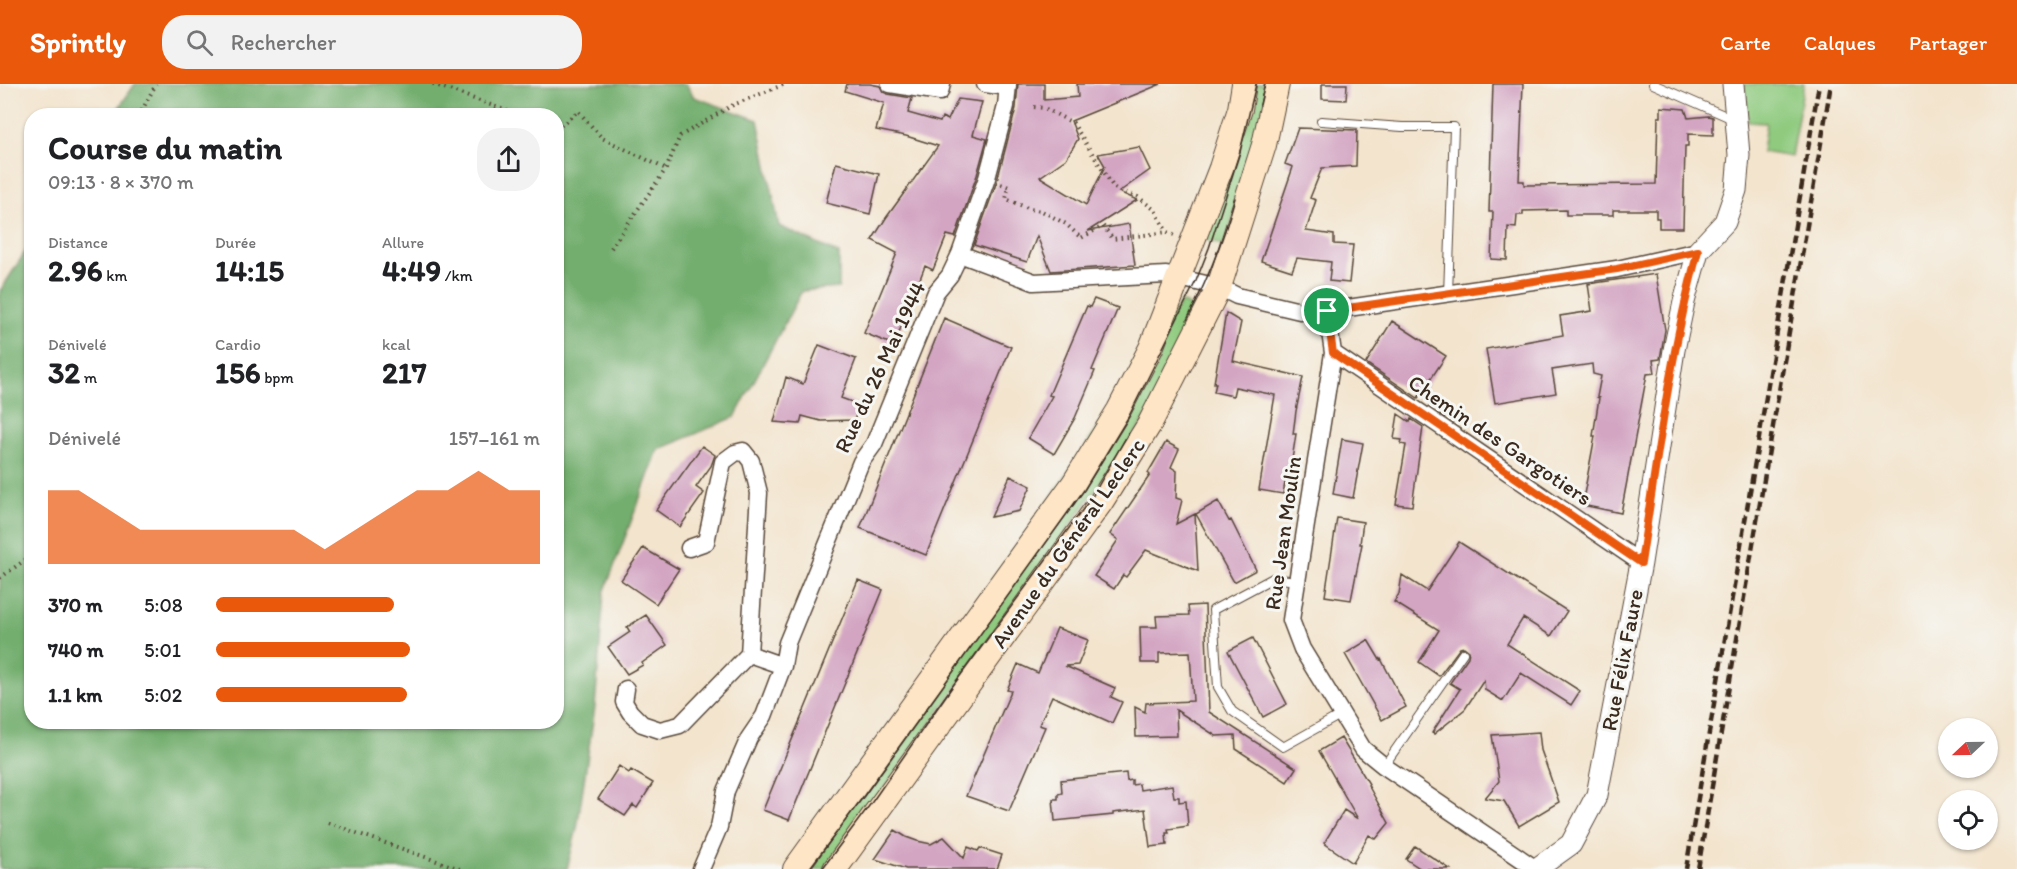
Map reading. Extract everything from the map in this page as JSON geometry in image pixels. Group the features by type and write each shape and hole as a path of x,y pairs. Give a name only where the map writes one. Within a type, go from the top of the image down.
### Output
{"main road":[{"name":"Avenue du Général Leclerc","path":"795,869 1080,474 1119,410 1151,348 1172,275 1221,168 1240,109 1244,84"},
{"name":"Avenue du Général Leclerc","path":"835,869 1125,467 1149,425 1219,286 1264,145 1277,84"}],"street":[{"path":"890,84 940,92 942,84"},
{"path":"985,84 1008,86"},
{"path":"960,254 1034,282 1172,275 1219,286 1237,296 1300,311 1327,311 1617,269 1698,251 1725,222 1736,190 1740,155 1733,84"},
{"name":"Rue du 26 Mai 1944","path":"701,869 719,827 726,791 749,738 764,716 783,666 787,643 861,462 873,444 936,292 950,275 960,254 987,178 1006,106 1008,86"},
{"name":"Rue Félix Faure","path":"1536,869 1571,844 1597,795 1641,563 1674,350 1698,251"},
{"name":"Rue Jean Moulin","path":"1327,311 1333,353 1296,580 1292,620 1302,649 1363,749 1384,766 1536,869"},
{"name":"Chemin des Gargotiers","path":"1333,353 1641,563"},
{"path":"626,689 624,702 642,724 660,730 680,725 749,654 759,493 751,461 743,451 735,453 723,462 706,542 689,548"},
{"path":"749,654 783,666"}],"lane":[{"path":"1653,84 1736,120"},
{"path":"1321,121 1402,127 1454,126 1448,294"},
{"path":"1296,580 1273,578 1213,610 1218,687 1232,711 1283,747 1342,714"},
{"path":"1384,766 1463,653"}],"path":[{"path":"143,108 156,84"},
{"path":"433,84 499,108"},
{"path":"611,248 666,169 680,136 733,105 785,84"},
{"path":"1034,107 1044,108 1073,123 1114,188 1138,197 1155,210 1167,232"},
{"path":"564,121 578,111 602,138 666,169"},
{"path":"987,178 1009,187 1006,199 1030,209 1042,211 1066,224 1081,238 1103,226 1113,239 1167,232 1181,238"},
{"path":"0,578 24,561"},
{"path":"328,823 460,869"}],"green space":[{"path":"135,84 686,84 694,97 758,120 779,226 839,254 839,288 802,291 735,417 658,450 604,593 595,707 577,828 567,869 0,869 0,291 24,254 24,729 564,729 564,108 119,108"},
{"path":"1250,84 1271,84 1225,246 1201,238"},
{"path":"1744,84 1804,84 1791,157 1762,152 1766,123 1748,122"},
{"path":"1181,302 1201,312 1144,421 828,869 804,869"}],"building":[{"path":"847,84 880,86 883,92 888,94 912,98 908,113 940,122 942,117 948,120 958,99 982,102 973,135 987,139 955,237 947,235 933,270 925,266 894,345 864,333 897,253 872,240 938,146 876,130 884,103 845,91"},
{"path":"1018,84 1044,84 1044,100 1078,97 1077,84 1161,84 1071,121 1078,139 1066,159 1040,177 1086,205 1105,166 1098,154 1139,147 1150,170 1119,192 1137,200 1088,231 1129,224 1135,265 1051,271 1037,236 1027,262 974,245 997,181 1016,108"},
{"path":"1322,84 1347,84 1346,100 1322,99"},
{"path":"1493,84 1523,84 1519,181 1524,181 1524,185 1656,184 1658,117 1661,117 1661,107 1685,109 1688,118 1713,117 1713,135 1688,134 1688,146 1685,146 1683,228 1659,228 1656,210 1613,210 1613,215 1566,215 1566,210 1523,211 1523,215 1517,215 1516,228 1508,227 1507,260 1491,259 1493,212 1489,212"},
{"path":"1298,128 1357,130 1356,166 1322,168 1310,198 1316,200 1306,231 1334,235 1334,244 1353,245 1349,283 1329,281 1331,262 1297,258 1292,271 1261,261 1293,167 1285,164"},
{"path":"836,163 879,174 870,214 826,203"},
{"path":"1656,274 1665,330 1660,359 1653,360 1655,373 1647,374 1621,513 1582,505 1595,436 1593,436 1601,376 1593,374 1592,364 1552,370 1556,393 1495,403 1486,349 1563,335 1560,316 1592,311 1588,284"},
{"path":"1094,299 1118,308 1075,418 1054,454 1028,438 1052,396 1049,395 1087,306 1090,307"},
{"path":"1226,313 1241,322 1233,361 1303,377 1296,411 1293,434 1296,434 1290,472 1287,471 1283,494 1259,490 1275,395 1235,387 1233,396 1214,392"},
{"path":"944,318 1011,347 926,555 860,528"},
{"path":"1392,321 1446,356 1418,398 1366,363"},
{"path":"819,345 856,359 841,398 860,405 854,420 821,421 802,416 800,424 774,422 786,377 803,384"},
{"path":"1398,414 1423,427 1412,506 1396,504 1406,445 1401,444 1402,440 1394,439"},
{"path":"1342,439 1363,443 1353,498 1333,494"},
{"path":"1166,442 1179,449 1171,467 1177,471 1176,498 1182,500 1176,524 1195,514 1198,571 1146,550 1126,577 1123,575 1114,589 1094,576 1118,540 1110,534 1150,475 1148,473"},
{"path":"702,446 715,455 711,466 696,487 704,493 680,527 656,510"},
{"path":"1010,476 1031,486 1019,511 991,517"},
{"path":"1218,501 1229,521 1231,520 1256,570 1234,582 1196,514"},
{"path":"1337,518 1363,522 1360,544 1362,544 1351,600 1325,596"},
{"path":"1459,542 1567,611 1551,636 1523,618 1507,644 1580,691 1571,705 1521,673 1503,701 1485,690 1484,680 1465,709 1434,734 1432,733 1460,689 1450,683 1468,657 1469,651 1464,647 1460,648 1439,676 1419,662 1439,630 1394,602 1399,594 1402,575 1427,591"},
{"path":"643,548 679,569 656,604 621,580"},
{"path":"858,580 883,590 789,820 763,810"},
{"path":"1205,605 1209,712 1296,768 1287,782 1236,749 1235,735 1216,736 1176,710 1177,736 1136,737 1135,707 1145,712 1146,703 1193,701 1190,652 1159,653 1159,663 1141,663 1140,627 1157,627 1156,616 1189,615 1188,606"},
{"path":"646,615 667,645 642,663 643,665 627,674 608,647 630,632 627,627"},
{"path":"1057,628 1088,640 1078,665 1065,666 1115,688 1111,697 1122,702 1112,723 1052,696 1039,725 1045,727 1009,811 966,796 1011,691 1007,690 1018,664 1038,673"},
{"path":"1253,638 1287,704 1263,717 1228,651"},
{"path":"1368,640 1381,659 1406,707 1382,720 1345,654"},
{"path":"1539,732 1541,750 1559,802 1519,826 1504,801 1485,798 1499,781 1492,735"},
{"path":"1341,738 1389,823 1376,839 1369,835 1353,863 1324,843 1344,810 1358,819 1319,751"},
{"path":"619,766 653,783 637,808 633,805 625,816 598,799"},
{"path":"1126,773 1127,781 1132,780 1132,785 1139,784 1140,790 1172,785 1174,797 1179,797 1179,802 1186,801 1188,826 1168,829 1167,845 1150,847 1145,809 1055,821 1053,799 1058,799 1058,794 1062,793 1061,780"},
{"path":"895,830 906,837 931,844 944,837 964,858 968,847 1002,855 997,869 906,869 875,859"},
{"path":"1415,846 1450,869 1421,869 1406,859"}],"tram line":[{"path":"809,869 1084,490 1129,416 1196,281 1209,248 1240,152 1256,84"},
{"path":"1260,105 1265,84"},
{"path":"1187,320 1214,260 1235,198"},
{"path":"822,869 1092,497 1129,432"}],"railway":[{"path":"1686,869 1819,84"},
{"path":"1698,869 1831,84"}],"route":[{"path":"1698,251 1674,350 1641,563 1333,353 1327,311 1617,269 1698,251"}]}
